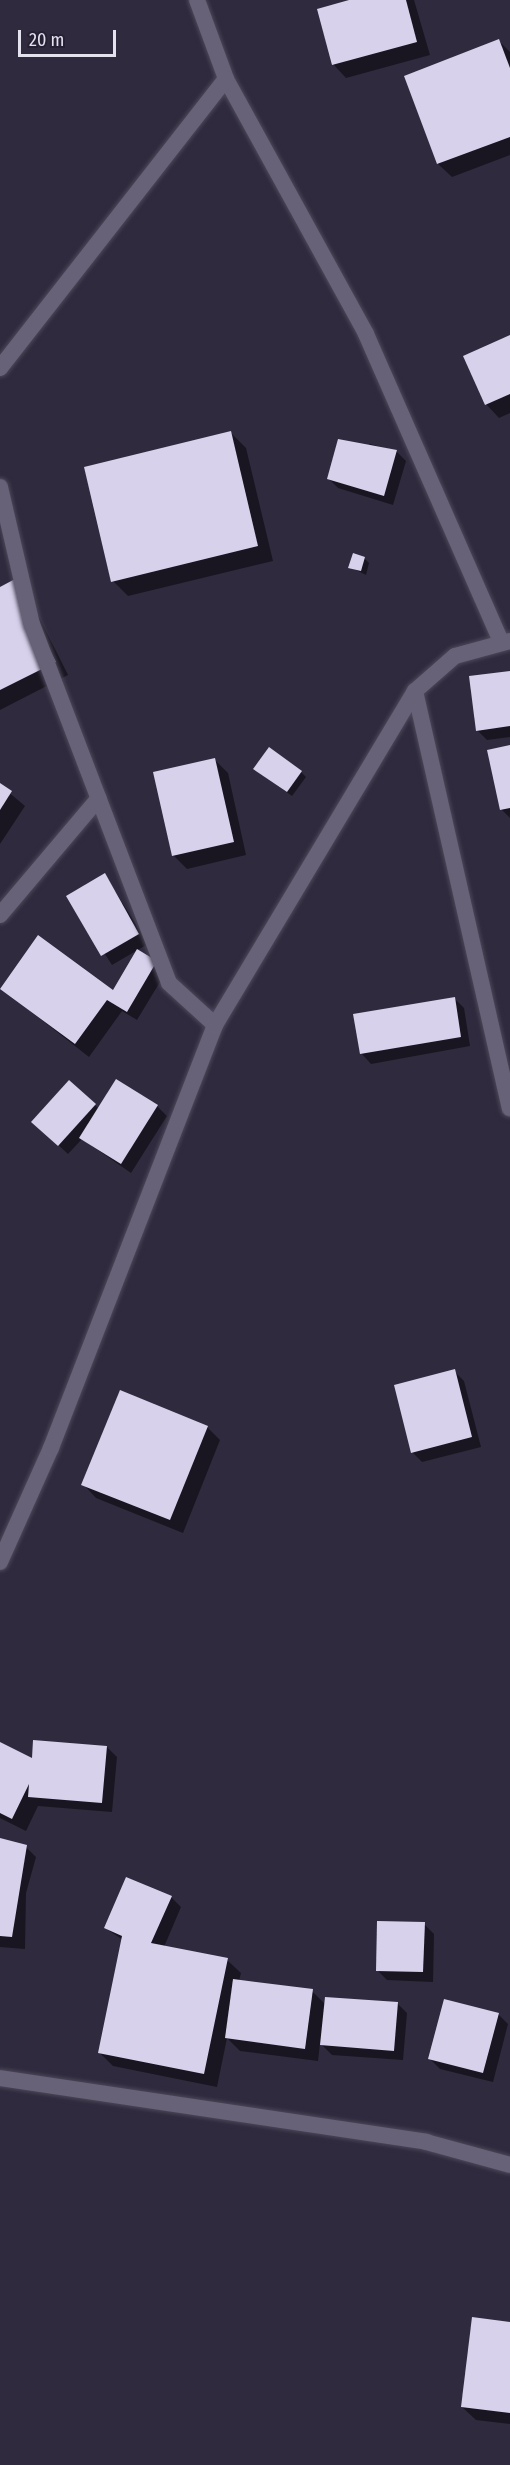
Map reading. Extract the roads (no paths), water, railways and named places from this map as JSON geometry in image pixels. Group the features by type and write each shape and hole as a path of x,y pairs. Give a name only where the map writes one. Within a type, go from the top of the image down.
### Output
{"street":[{"path":"0,1562 51,1448 215,1024 415,691 455,656 505,641 366,334 226,79 197,0"},
{"path":"0,368 226,79"},
{"path":"0,487 23,595 169,983 215,1024"},
{"path":"415,691 510,1108"},
{"path":"0,915 99,798"},
{"path":"0,2078 426,2142 510,2165"}]}
